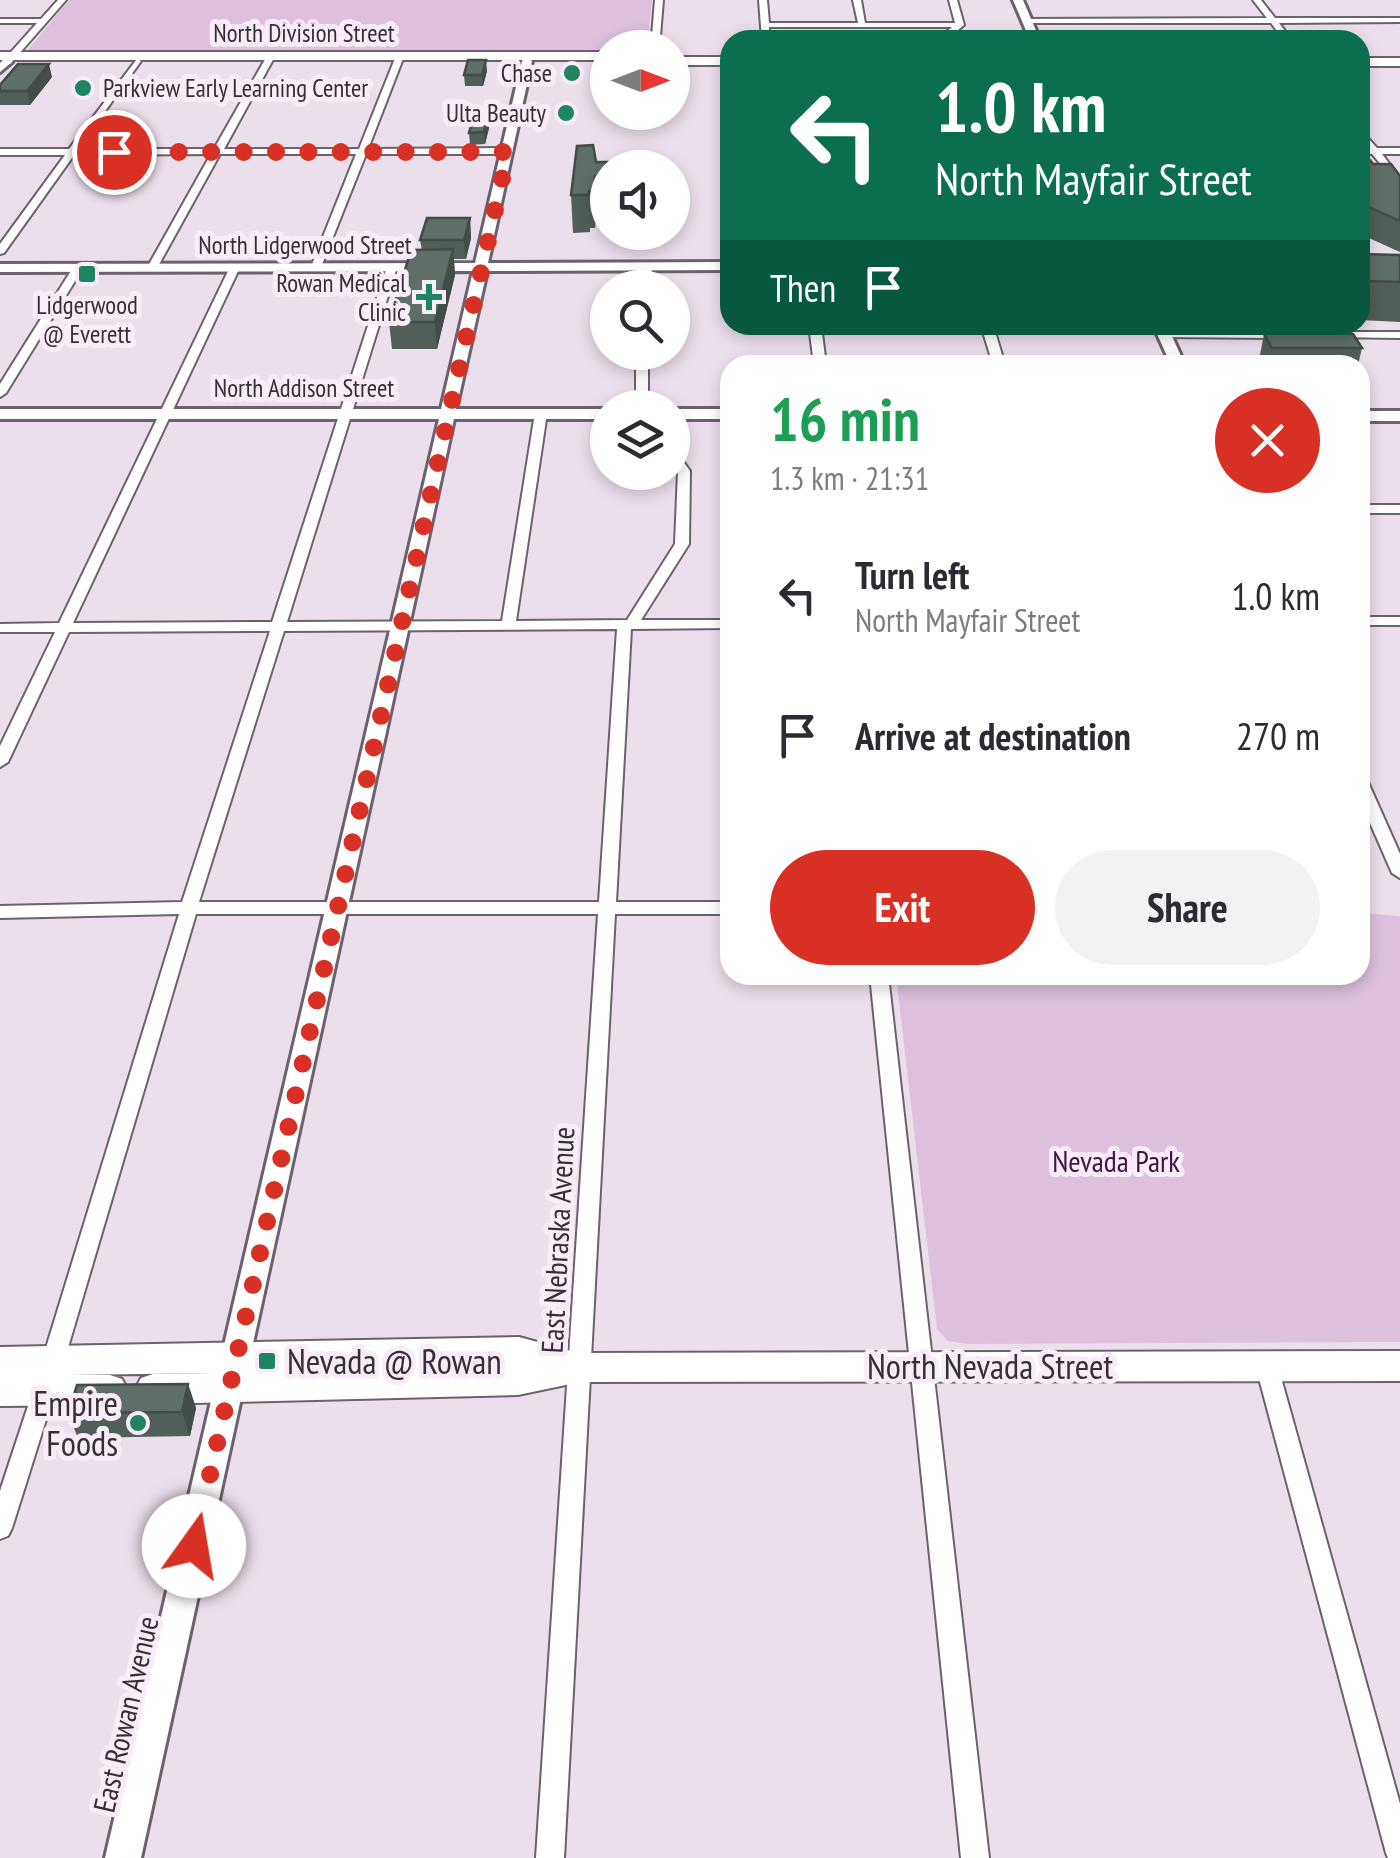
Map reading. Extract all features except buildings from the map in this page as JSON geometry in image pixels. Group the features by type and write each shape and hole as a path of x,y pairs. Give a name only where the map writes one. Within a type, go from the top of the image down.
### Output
{"main road":[{"name":"North Division Street","path":"4,61 269,58"},
{"name":"North Division Street","path":"399,58 590,59"},
{"path":"690,58 720,58"},
{"name":"North Division Street","path":"4,61 590,59"},
{"path":"1370,59 1400,59"},
{"name":"North Nevada Street","path":"0,1362 48,1376"},
{"name":"North Nevada Street","path":"0,1391 48,1376 235,1372 518,1380 580,1367 1400,1366"}],"street":[{"path":"4,61 62,0"},
{"path":"656,30 659,0"},
{"path":"762,0 765,30"},
{"path":"857,0 862,25"},
{"path":"953,0 960,25"},
{"path":"1018,0 1030,30"},
{"path":"1258,0 1280,30"},
{"path":"1026,20 1400,20"},
{"path":"0,21 43,21"},
{"path":"765,25 960,25"},
{"path":"953,30 960,25"},
{"path":"152,268 269,58"},
{"path":"316,267 399,58"},
{"path":"0,251 137,61"},
{"name":"East Rowan Avenue","path":"123,1858 528,61"},
{"path":"1370,146 1400,184"},
{"path":"1370,151 1400,151"},
{"path":"0,152 508,152"},
{"path":"646,266 646,270"},
{"name":"North Lidgerwood Street","path":"0,268 720,266"},
{"path":"0,392 78,268"},
{"path":"0,762 235,268"},
{"path":"0,1528 189,908 392,268"},
{"path":"1324,335 1400,335"},
{"name":"North Addison Street","path":"0,414 590,414"},
{"path":"508,626 542,414"},
{"path":"690,414 720,414"},
{"path":"1370,416 1400,416"},
{"name":"East Nebraska Avenue","path":"550,1858 606,908 628,625 682,544 683,490"},
{"path":"1370,509 1400,509"},
{"path":"1370,621 1400,621"},
{"path":"0,628 720,624"},
{"path":"1370,805 1400,873"},
{"path":"0,912 720,908"},
{"path":"880,985 976,1858"},
{"path":"1267,1367 1400,1853"}],"green space":[{"path":"69,0 652,0 649,30 590,30 590,53 26,52"},
{"name":"Nevada Park","path":"1370,914 1400,916 1400,1342 967,1344 948,1341 937,1329 897,985 1370,985"}],"place":[{"name":"Chase","path":"572,73"},
{"name":"Parkview Early Learning Center","path":"83,88"},
{"name":"Ulta Beauty","path":"566,113"},
{"name":"Lidgerwood @ Everett","path":"87,274"},
{"name":"Rowan Medical Clinic","path":"429,297"},
{"name":"Nevada @ Rowan","path":"267,1361"},
{"name":"Empire Foods","path":"138,1423"}],"route":[{"path":"114,152 508,152 194,1546"}]}
